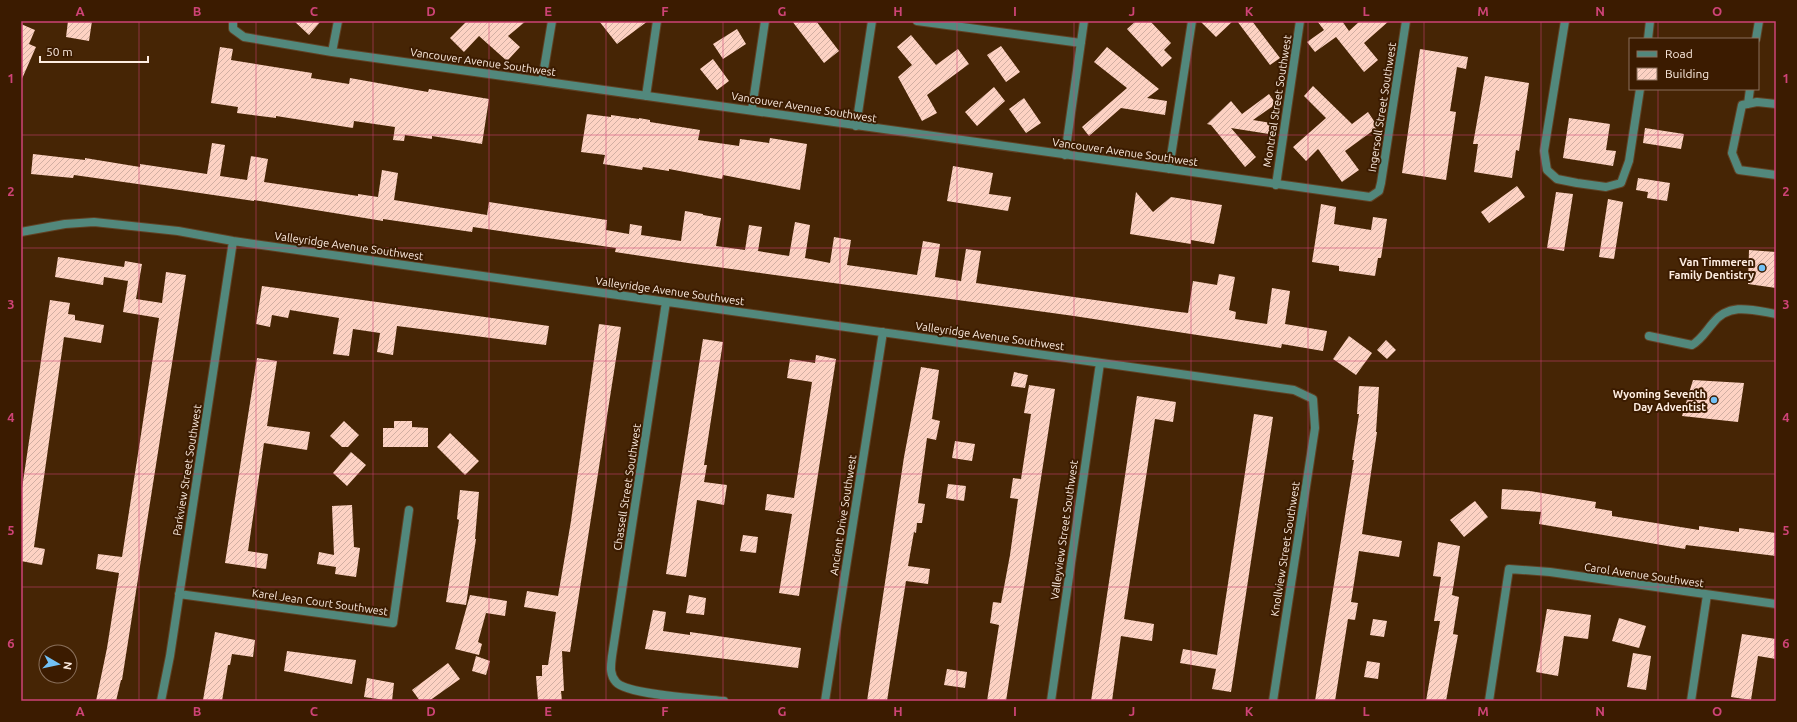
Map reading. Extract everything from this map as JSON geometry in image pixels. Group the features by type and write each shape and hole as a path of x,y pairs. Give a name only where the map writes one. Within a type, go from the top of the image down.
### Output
{"street":[{"path":"332,52 338,21"},
{"path":"542,81 552,21"},
{"path":"646,96 657,21"},
{"path":"752,109 765,21"},
{"path":"856,126 872,21"},
{"path":"917,21 1081,43"},
{"path":"1065,154 1084,21"},
{"path":"1169,169 1192,21"},
{"name":"Montreal Street Southwest","path":"1276,185 1300,21"},
{"name":"Ingersoll Street Southwest","path":"1375,195 1379,191 1381,183 1406,21"},
{"path":"1565,21 1544,151 1547,170 1557,179 1577,183 1606,187 1621,182 1629,161 1640,90"},
{"path":"1648,38 1650,21"},
{"path":"1756,38 1759,21"},
{"name":"Vancouver Avenue Southwest","path":"233,25 244,37 332,52 646,96 752,109 856,126 1065,154 1346,195 1370,197 1375,195"},
{"path":"1748,104 1750,90"},
{"path":"1776,104 1757,102 1742,105 1732,153 1739,170 1776,175"},
{"name":"Valleyridge Avenue Southwest","path":"21,232 65,224 94,222 178,231 233,241 1294,390 1313,399"},
{"name":"Parkview Street Southwest","path":"162,701 180,594 233,241"},
{"name":"Chassell Street Southwest","path":"666,302 612,656 612,676 617,684 640,692 724,701"},
{"path":"1649,336 1692,345 1698,341 1714,321 1730,309 1756,310 1776,314"},
{"name":"Ancient Drive Southwest","path":"825,701 883,332"},
{"name":"Valleyview Street Southwest","path":"1051,701 1100,362"},
{"name":"Knollview Street Southwest","path":"1273,701 1315,428 1313,399"},
{"name":"Karel Jean Court Southwest","path":"180,594 393,623 409,510"},
{"name":"Carol Avenue Southwest","path":"1490,701 1509,569 1550,572 1776,604"},
{"path":"1691,701 1707,595"}],"building":[{"path":"68,21 92,21 89,41 66,37"},
{"path":"294,21 321,21 309,35"},
{"path":"467,21 526,21 508,36 520,47 507,61 479,36 464,52 450,38"},
{"path":"599,21 648,21 617,44"},
{"path":"792,21 816,21 839,51 824,63"},
{"path":"1136,21 1150,21 1171,43 1164,50 1172,58 1162,67 1127,29"},
{"path":"1200,21 1233,21 1216,37"},
{"path":"1237,21 1252,21 1280,58 1270,65"},
{"path":"1317,21 1342,21 1349,31 1360,21 1389,21 1364,43 1378,60 1364,72 1336,37 1315,52 1307,42 1324,30"},
{"path":"21,24 35,30 29,44 36,47 21,81"},
{"path":"737,29 746,44 723,59 713,44"},
{"path":"911,35 936,65 958,49 969,64 927,95 937,113 922,121 898,77 912,65 897,47"},
{"path":"1001,46 1020,72 1006,82 987,55"},
{"path":"220,47 233,49 231,60 312,73 311,78 349,84 350,78 428,92 429,89 489,99 482,144 432,136 432,139 405,135 404,141 393,140 395,127 354,121 353,128 276,116 276,118 237,113 238,107 211,103"},
{"path":"1107,47 1159,89 1147,98 1167,101 1165,115 1121,108 1089,136 1082,127 1127,88 1094,62"},
{"path":"1420,49 1468,57 1466,69 1457,67 1450,111 1456,112 1446,180 1402,173"},
{"path":"713,59 729,81 717,90 700,69"},
{"path":"1485,76 1529,83 1519,151 1516,150 1512,178 1474,172 1478,144 1473,144"},
{"path":"1313,86 1352,124 1368,112 1378,127 1345,151 1359,170 1342,182 1318,149 1306,161 1293,147 1326,118 1304,96"},
{"path":"994,87 1005,101 977,126 965,112"},
{"path":"1269,94 1276,104 1253,120 1271,123 1269,134 1231,128 1256,157 1245,167 1211,125 1207,124 1231,101 1242,114"},
{"path":"1024,98 1041,123 1026,133 1009,109"},
{"path":"587,114 639,118 650,120 650,122 700,130 698,140 739,146 740,139 769,143 770,138 807,144 800,190 723,175 722,179 669,169 669,171 643,167 642,170 603,164 605,155 581,152"},
{"path":"1569,118 1610,124 1606,150 1616,151 1613,166 1563,158"},
{"path":"1645,128 1684,134 1681,149 1643,143"},
{"path":"212,143 225,145 220,176 247,180 251,156 268,159 264,182 358,196 358,194 378,197 382,170 398,173 394,200 487,215 489,202 607,220 606,230 629,234 630,224 642,226 641,235 681,241 685,211 721,218 716,246 745,250 749,225 762,227 758,251 789,256 795,222 810,225 805,258 830,263 834,237 851,240 847,265 917,275 923,241 940,244 935,277 961,281 966,249 981,251 976,283 1172,311 1188,313 1193,281 1217,285 1219,274 1235,277 1229,310 1236,312 1235,319 1267,324 1272,288 1290,291 1285,324 1327,331 1323,351 1282,344 1281,348 1074,316 688,263 615,252 616,248 473,227 472,232 383,219 383,221 254,200 74,175 73,178 31,174 33,154 85,160 85,158 140,167 140,164 207,174"},
{"path":"953,166 993,173 989,194 1011,197 1008,211 947,201"},
{"path":"1638,178 1670,183 1667,201 1647,198 1648,192 1636,190"},
{"path":"1517,186 1525,197 1489,223 1481,212"},
{"path":"1136,192 1153,212 1171,197 1222,205 1214,244 1191,240 1191,244 1130,234"},
{"path":"1556,192 1573,194 1564,251 1547,248"},
{"path":"1608,199 1623,202 1614,259 1599,257"},
{"path":"1321,204 1336,207 1334,224 1371,230 1373,217 1387,219 1381,258 1378,258 1375,276 1339,271 1339,266 1312,262"},
{"name":"Van Timmeren Family Dentistry","path":"1749,250 1776,252 1776,288 1748,284"},
{"path":"58,257 124,267 125,261 142,264 136,299 162,303 166,272 186,275 122,680 116,701 96,701 107,648 119,573 96,569 98,554 122,557 159,318 123,312 128,281 104,277 103,285 55,277"},
{"path":"262,286 549,326 546,345 397,326 393,355 377,352 380,333 353,329 349,356 333,354 339,318 290,310 288,318 272,315 270,327 256,324"},
{"path":"50,300 70,303 68,314 75,315 75,320 104,325 101,343 64,337 34,547 45,549 42,565 21,561 21,495"},
{"path":"599,324 621,327 570,652 562,651 564,691 561,691 562,701 538,701 536,676 542,676 542,665 548,665 556,612 524,607 527,591 558,596 571,521"},
{"path":"1349,336 1372,353 1356,375 1333,359"},
{"path":"703,339 723,342 704,465 707,465 704,482 727,485 724,505 697,500 686,577 666,574"},
{"path":"1386,340 1396,350 1387,359 1377,350"},
{"path":"816,355 836,359 799,596 779,593 792,514 765,510 767,494 794,498 812,382 787,378 790,359 815,363"},
{"path":"257,358 277,361 267,426 310,432 307,450 264,443 248,551 268,554 266,569 225,563"},
{"path":"921,367 939,370 932,419 940,421 936,440 927,438 918,503 925,504 922,523 917,523 916,533 914,532 908,566 930,569 928,584 906,581 887,701 867,701 904,457"},
{"path":"1014,372 1028,375 1025,388 1011,386"},
{"name":"Wyoming Seventh Day Adventist","path":"1693,380 1744,383 1738,422 1682,416"},
{"path":"1029,385 1055,389 1006,701 987,701 999,625 990,623 993,602 1001,603 1010,555 1018,499 1010,498 1013,478 1021,479 1031,414 1024,413"},
{"path":"1359,386 1379,387 1377,432 1362,534 1402,541 1399,557 1359,551 1351,602 1358,603 1355,620 1348,619 1335,701 1315,701 1354,460 1352,460 1359,414 1357,414"},
{"path":"1137,396 1176,402 1173,422 1155,419 1124,619 1154,624 1152,641 1121,636 1112,701 1091,701"},
{"path":"1254,414 1273,417 1231,692 1212,689 1216,669 1180,663 1183,649 1217,655"},
{"path":"344,421 359,435 348,447 342,447 330,436"},
{"path":"394,421 412,421 412,427 428,428 428,447 383,447 383,428 394,428"},
{"path":"450,433 479,461 465,475 437,447"},
{"path":"955,441 975,444 972,461 952,458"},
{"path":"351,452 366,465 347,486 333,473"},
{"path":"948,484 966,486 964,501 946,498"},
{"path":"1502,489 1530,491 1596,502 1595,508 1612,511 1612,516 1699,530 1699,526 1739,532 1739,528 1776,533 1776,556 1686,545 1685,549 1539,524 1541,512 1501,509"},
{"path":"460,490 479,492 476,539 466,605 446,602 459,520 457,519"},
{"path":"1475,501 1488,517 1464,537 1450,520"},
{"path":"352,505 354,547 360,548 356,577 335,574 336,567 317,564 319,552 334,555 332,506"},
{"path":"743,535 758,537 756,553 740,551"},
{"path":"1438,542 1460,546 1452,595 1459,597 1453,634 1458,635 1446,701 1426,701 1440,621 1434,621 1441,577 1433,576"},
{"path":"470,595 507,601 505,616 486,613 478,642 482,644 479,655 455,649"},
{"path":"689,595 706,598 704,615 686,613"},
{"path":"1547,609 1591,615 1588,639 1564,636 1558,676 1536,672"},
{"path":"653,610 666,612 663,631 690,635 690,632 801,648 798,668 645,649"},
{"path":"1619,618 1646,626 1639,648 1612,641"},
{"path":"1373,619 1387,621 1384,637 1370,635"},
{"path":"215,632 255,640 253,657 232,654 230,665 228,665 222,701 203,700"},
{"path":"1742,634 1776,639 1776,659 1758,656 1751,700 1731,697"},
{"path":"287,651 356,660 352,684 284,671"},
{"path":"1633,653 1651,656 1646,690 1627,687"},
{"path":"476,656 490,661 486,675 472,671"},
{"path":"1367,661 1380,663 1378,679 1364,677"},
{"path":"448,663 460,679 429,701 420,701 412,690"},
{"path":"947,669 967,672 965,688 944,685"},
{"path":"367,678 394,683 392,701 364,697"}],"place":[{"name":"Van Timmeren Family Dentistry","path":"1762,268"},
{"name":"Wyoming Seventh Day Adventist","path":"1714,400"}]}
